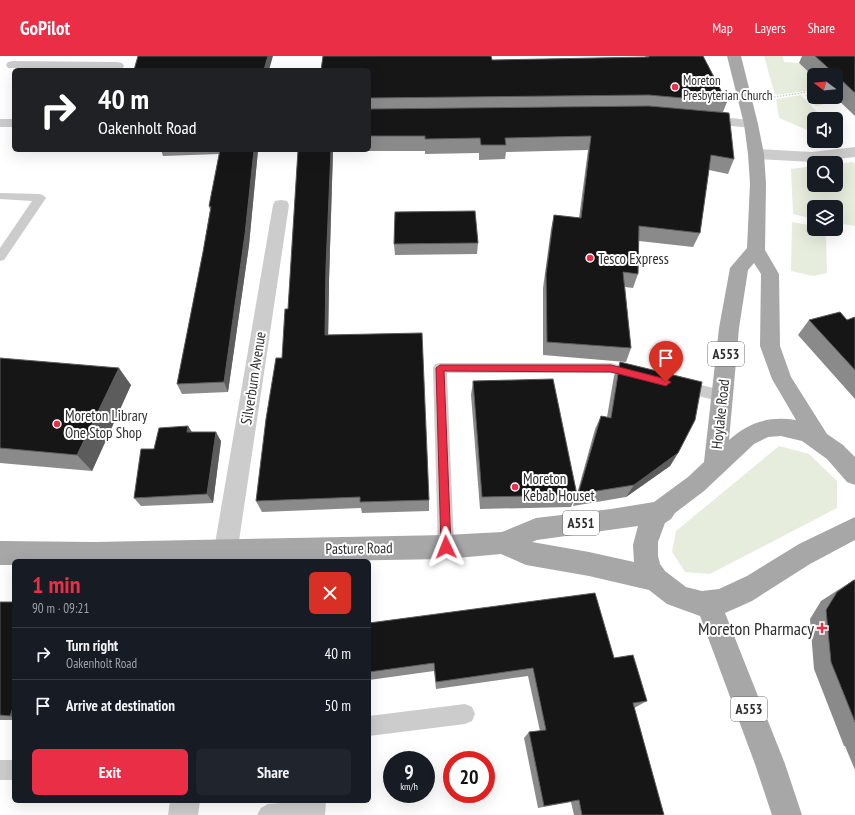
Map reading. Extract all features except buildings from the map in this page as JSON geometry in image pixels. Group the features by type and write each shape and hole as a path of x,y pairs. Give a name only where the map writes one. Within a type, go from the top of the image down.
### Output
{"main road":[{"path":"734,56 746,100 756,154 758,184 756,250 770,274 770,346 782,379 820,440"},
{"name":"Hoylake Road","path":"715,465 729,328 739,268 756,250"},
{"path":"848,536 803,555 728,599 708,604 695,603 672,594 656,579 647,565 644,547 652,522 663,510 696,484 715,465 752,434 766,428 780,426 801,430 820,440 837,453 853,469"},
{"name":"Pasture Road","path":"0,553 92,557 319,555 446,547 502,543 536,529 611,520 663,510"},
{"name":"Pasture Road","path":"502,543 526,553 589,564 656,579"},
{"name":"A553","path":"708,604 770,764 787,815"}],"street":[{"path":"2,74 25,56"},
{"path":"13,65 117,66"},
{"path":"683,118 751,124"},
{"path":"0,123 12,123"},
{"path":"756,154 812,156 855,152"},
{"name":"Silverburn Avenue","path":"225,556 281,205"},
{"path":"183,815 185,803"}],"lane":[{"path":"0,196 40,198 0,257"},
{"path":"446,547 440,368 611,368 648,378"},
{"path":"670,383 722,396"},
{"path":"371,726 465,714"},
{"path":"0,770 12,770"},
{"path":"281,814 316,811 316,803"}],"path":[{"path":"746,100 807,92"}],"green space":[{"path":"764,56 783,56 784,62 799,63 807,69 807,91 775,95"},
{"path":"801,95 807,101 807,104 810,104 817,112 807,112 807,130 779,118 776,99"},
{"path":"814,104 825,104 816,106"},
{"path":"853,162 855,164 855,226 843,224 843,200 807,200 807,217 793,214 791,169 807,167 807,192 843,192 843,163"},
{"path":"792,222 807,225 807,236 826,236 827,273 813,276 791,271"},
{"path":"779,446 809,454 837,481 837,508 710,574 685,572 672,552 676,531"}],"place":[{"name":"Moreton Presbyterian Church","path":"675,87"},
{"name":"Tesco Express","path":"590,258"},
{"name":"Moreton Library One Stop Shop","path":"57,424"},
{"name":"Moreton Kebab Houset","path":"515,487"},
{"name":"Moreton Pharmacy","path":"822,628"}],"route":[{"path":"446,547 440,368 611,368 666,382"}]}
